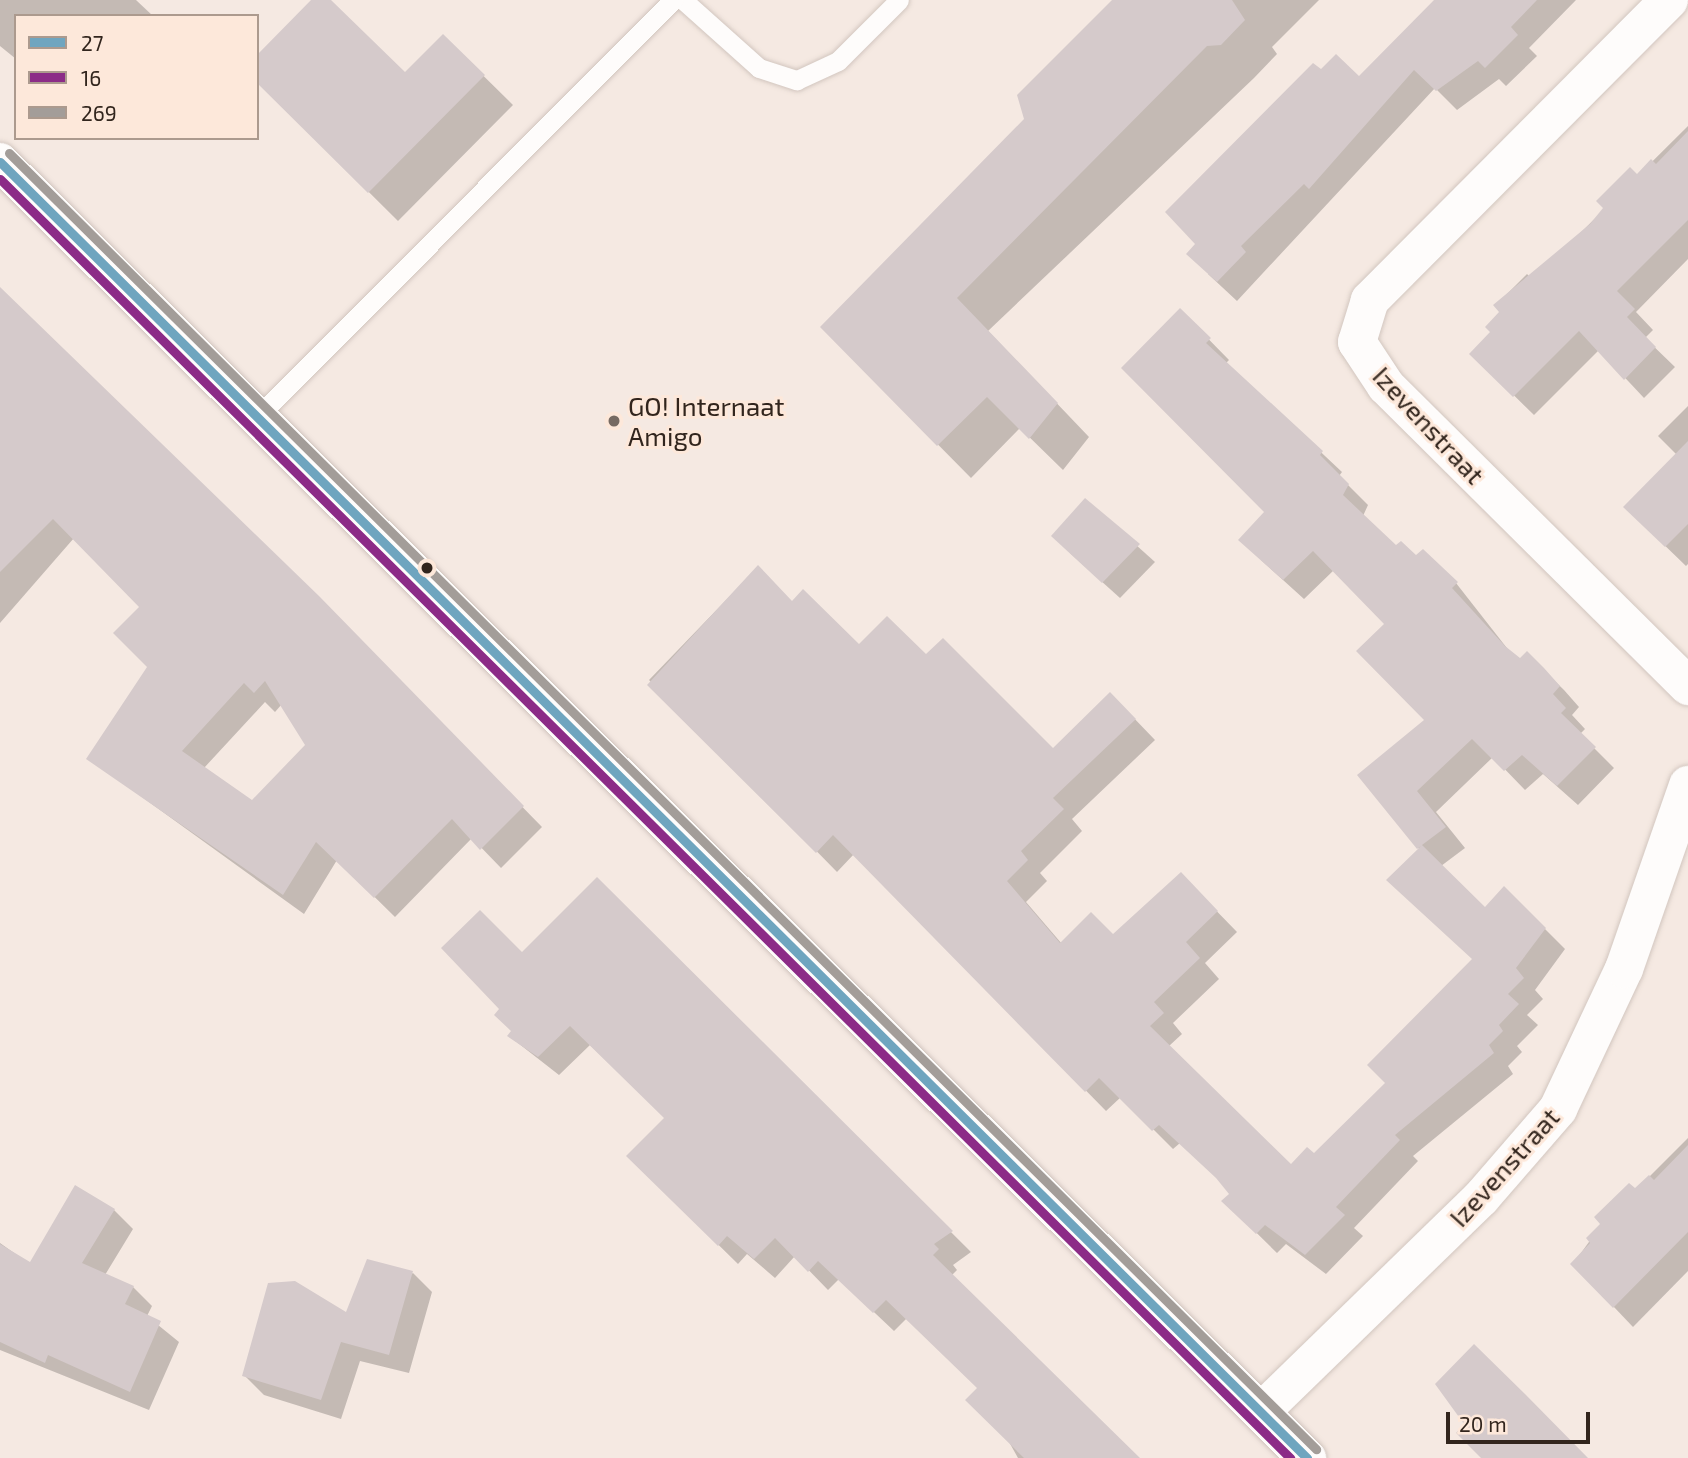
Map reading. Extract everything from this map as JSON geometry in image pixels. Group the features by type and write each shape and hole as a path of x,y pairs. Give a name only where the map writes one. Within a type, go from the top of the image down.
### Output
{"main road":[{"name":"Izevenstraat","path":"1669,0 1370,300 1357,342 1386,386 1688,686"},
{"path":"0,162 1307,1458"},
{"name":"Izevenstraat","path":"1261,1412 1481,1199 1558,1108 1624,969 1688,785"}],"lane":[{"path":"257,417 673,0"},
{"path":"683,0 760,68 797,80 838,61 899,0"}],"building":[{"path":"311,0 331,0 405,72 443,34 485,75 368,193 259,85 259,53"},
{"path":"1112,0 1232,0 1245,20 1221,45 1207,46 957,298 1058,403 1029,439 987,397 937,446 820,327 1024,119 1017,95"},
{"path":"1434,0 1537,0 1511,27 1518,35 1485,68 1478,61 1436,91 1414,70 1309,189 1304,184 1241,246 1246,252 1217,282 1186,254 1195,244 1165,212 1313,63 1321,69 1336,54 1359,76"},
{"path":"1688,131 1688,220 1617,291 1635,309 1627,317 1656,347 1624,380 1579,331 1513,397 1469,354 1490,332 1485,327 1499,312 1493,305 1590,224 1603,208 1596,201 1630,167 1637,174 1651,159 1656,164"},
{"path":"0,287 320,597 524,806 480,850 452,819 374,898 316,842 283,895 86,759 147,667 113,633 139,607 53,519 0,572","holes":["265,681 305,745 252,800 182,751 244,683 254,693"]},
{"path":"1180,308 1211,338 1206,343 1323,451 1320,455 1349,484 1343,495 1396,545 1401,541 1416,555 1423,549 1458,582 1452,588 1505,646 1520,658 1527,651 1544,668 1560,686 1553,694 1566,708 1561,713 1596,747 1557,786 1522,755 1504,771 1472,739 1417,791 1446,827 1422,845 1485,907 1504,886 1546,928 1516,968 1524,978 1508,994 1519,1004 1499,1025 1503,1031 1489,1045 1494,1053 1395,1135 1400,1140 1336,1207 1345,1215 1305,1255 1265,1225 1256,1234 1221,1201 1229,1194 1216,1178 1159,1125 1152,1131 1099,1078 1085,1092 833,835 816,853 647,685 758,565 792,601 803,589 859,644 887,616 926,654 943,638 1053,748 1110,692 1136,719 1053,798 1064,809 1021,851 1028,860 1007,881 1060,943 1091,912 1113,934 1181,872 1218,911 1186,942 1200,958 1154,1002 1164,1013 1150,1026 1291,1164 1307,1147 1314,1153 1385,1083 1367,1065 1472,959 1386,880 1421,846 1417,849 1357,775 1424,720 1356,651 1384,624 1313,551 1283,580 1238,540 1264,512 1121,368"},
{"path":"1688,441 1688,524 1665,547 1623,507"},
{"path":"1085,498 1140,544 1102,583 1051,536"},
{"path":"597,877 953,1231 934,1244 939,1249 933,1255 1140,1458 1024,1458 965,1400 977,1388 886,1300 873,1313 818,1261 808,1272 775,1238 754,1259 727,1236 718,1246 626,1156 664,1118 570,1026 538,1057 507,1036 511,1031 494,1015 499,1009 441,948 480,910 522,952"},
{"path":"1688,1145 1688,1232 1613,1308 1570,1264 1590,1243 1586,1238 1600,1224 1594,1217 1629,1183 1635,1188 1649,1175 1654,1180"},
{"path":"75,1185 115,1209 82,1263 134,1286 125,1304 161,1321 130,1392 48,1355 45,1363 0,1342 0,1244 30,1262"},
{"path":"367,1259 413,1271 389,1355 341,1342 321,1400 242,1376 268,1283 295,1281 346,1312"},
{"path":"1474,1344 1588,1458 1481,1458 1456,1433 1464,1424 1435,1384"}],"transit line":[{"name":"269","path":"9,153 1316,1449"},
{"name":"27","path":"0,162 1307,1458"},
{"name":"16","path":"0,179 1290,1458"}],"place":[{"name":"GO! Internaat Amigo","path":"614,421"}]}
